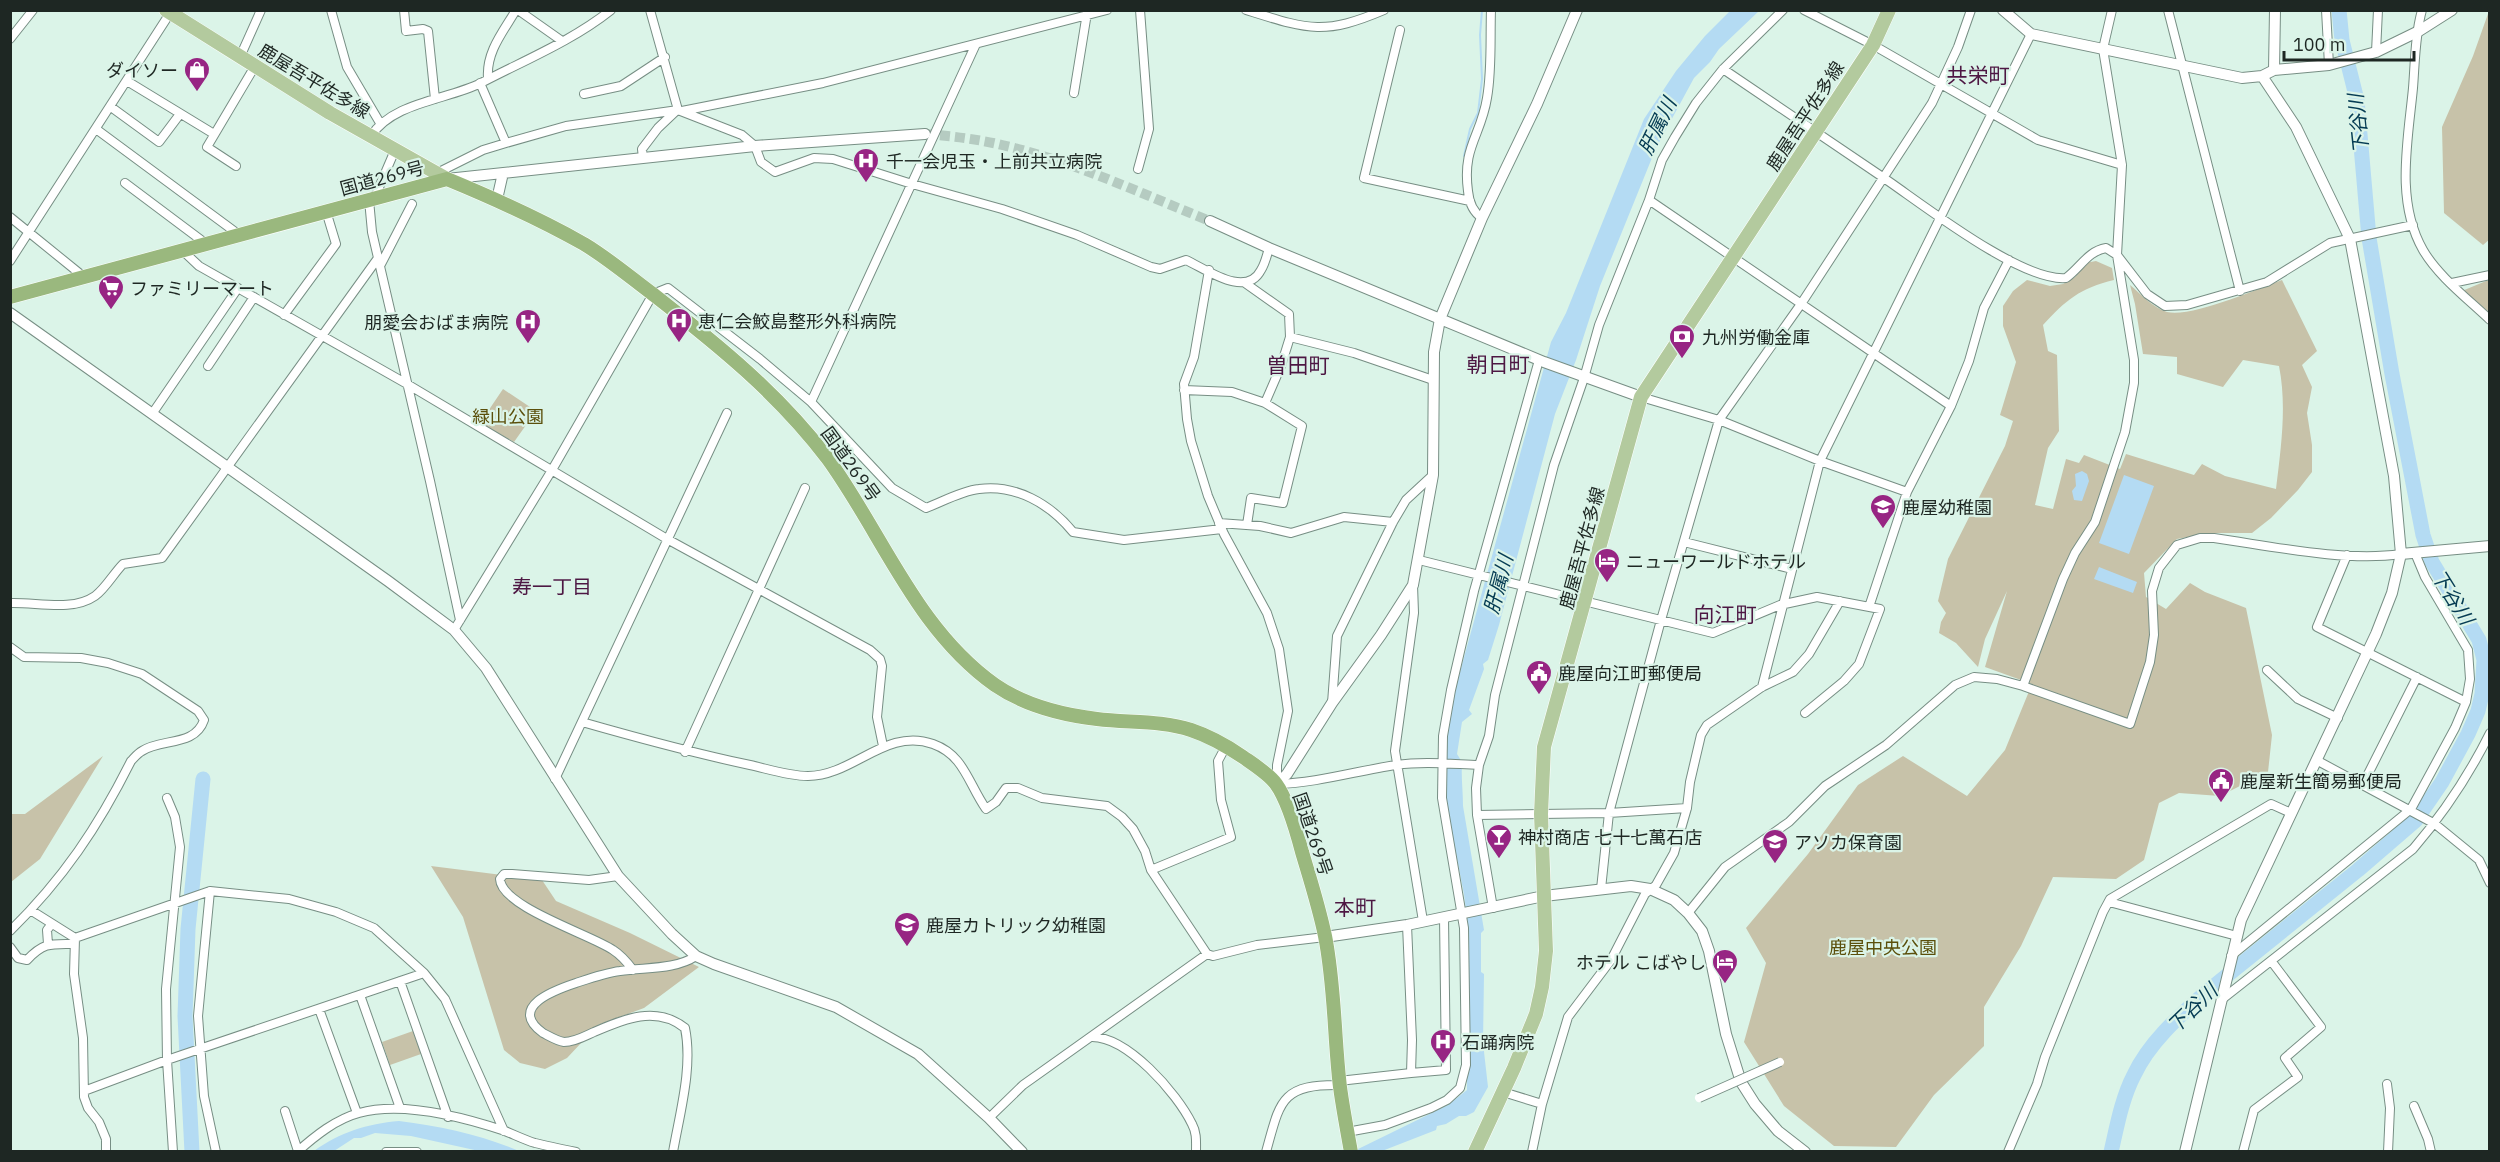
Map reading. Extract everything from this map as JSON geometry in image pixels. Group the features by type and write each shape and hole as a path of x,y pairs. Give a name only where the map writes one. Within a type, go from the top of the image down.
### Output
{"highway":[{"name":"国道269号","path":"10,297 238,234 372,200 442,176 499,201 583,244 704,333 745,368 801,426 827,458 860,507 934,626 953,650 970,665 1015,696 1059,712 1189,730 1226,746 1248,760 1276,784 1295,828 1325,937 1334,1004 1340,1083 1349,1142"}],"main road":[{"name":"鹿屋吾平佐多線","path":"1475,1152 1536,1014 1542,987 1546,951 1540,814 1544,747 1641,397 1873,45 1889,10"},
{"name":"鹿屋吾平佐多線","path":"170,12 371,136 442,176"}],"street":[{"path":"10,39 33,10"},
{"path":"240,57 261,10"},
{"path":"331,10 347,67 380,123"},
{"path":"404,10 406,32 423,29 428,32 435,99"},
{"path":"488,78 487,61 490,53 517,10 562,41"},
{"path":"371,136 380,123 435,99 480,84 592,26 611,10"},
{"path":"650,10 680,111"},
{"path":"442,176 483,150 566,126 680,111 823,82 976,44 1087,13 1107,10"},
{"path":"1138,169 1149,129 1140,10"},
{"path":"1246,10 1299,26 1315,28 1337,27 1384,10"},
{"path":"1482,218 1475,213 1470,201 1466,174 1467,158 1487,100 1490,76 1491,10"},
{"path":"1424,921 1395,751 1414,613 1413,585 1433,475 1434,352 1440,319 1482,218 1537,104 1578,10"},
{"path":"1493,908 1477,815 1476,788 1479,765 1489,736 1495,695 1521,584 1554,465 1599,325 1649,200 1662,160 1670,145 1696,103 1723,69 1782,10"},
{"path":"1804,10 1873,45 2038,140 2122,165"},
{"path":"1601,889 1609,813 1660,620 1719,420 1801,304 1932,103 1942,84 1971,10"},
{"path":"2003,10 2031,34 2235,77 2262,76 2274,70 2333,64 2376,52 2419,31 2452,10"},
{"path":"2024,686 2063,579 2075,553 2095,522 2125,432 2134,383 2134,360 2117,255 2122,165 2103,50 2112,10"},
{"path":"2168,10 2240,291"},
{"path":"2274,70 2275,10"},
{"path":"2326,10 2333,64"},
{"path":"2376,52 2378,10"},
{"path":"2422,10 2405,160 2408,203 2413,225 2423,250 2438,271 2490,320"},
{"path":"10,261 170,12"},
{"path":"1074,93 1087,13"},
{"path":"1400,30 1364,178 1470,201"},
{"path":"1762,687 1820,462 2031,34"},
{"path":"811,402 976,44"},
{"path":"585,94 621,86 665,57"},
{"path":"236,166 207,147 255,66"},
{"path":"1723,69 1941,218 2009,261 2054,279 2066,278 2076,271 2093,252 2100,249 2112,250 2147,294 2165,306 2187,305 2240,291 2267,282 2330,243 2413,225"},
{"path":"2185,1152 2241,920 2368,652 2392,593 2401,554 2394,476 2355,238 2296,127 2262,76"},
{"path":"127,81 214,134"},
{"path":"480,84 506,143"},
{"path":"111,107 159,142 180,114"},
{"path":"680,111 742,135 755,146 762,162 775,172 814,158 833,159 1002,209 1077,235 1151,267 1161,269 1186,260 1235,283 1245,283 1289,314 1290,337 1281,366 1265,403"},
{"path":"642,158 642,149 658,128 680,111"},
{"path":"96,129 238,234"},
{"path":"442,176 503,173 755,146 925,134"},
{"path":"395,150 372,200 372,232 460,620"},
{"path":"499,201 498,195 503,173"},
{"path":"125,183 205,243"},
{"path":"1649,200 1951,406"},
{"path":"10,603 70,604 86,601 97,595 123,564 162,558 379,262 412,204"},
{"path":"284,315 336,244 326,211"},
{"path":"10,217 84,277"},
{"path":"1210,220 1269,248 1582,378 1719,420 1820,462 1906,492"},
{"path":"1245,283 1260,272 1269,248"},
{"path":"182,250 199,266 407,384 667,539 861,645 880,659 882,666 877,717 883,746"},
{"path":"1869,607 1906,492 1951,406 1969,361 1984,308 2009,261"},
{"path":"1209,270 1194,357 1184,390 1191,441 1220,526 1262,602 1279,649 1288,711 1277,765 1276,784"},
{"path":"2452,283 2490,274"},
{"path":"152,414 238,288"},
{"path":"454,630 552,470 653,294 668,288 760,359 811,402 892,488 926,508 977,489 1000,488 1025,495 1042,505 1061,518 1073,532 1124,540 1211,532 1220,526 1247,525 1291,533 1344,517 1392,522"},
{"path":"208,366 254,297"},
{"path":"10,313 454,630 486,668 618,876 672,934 696,956 836,1007 918,1054 989,1118 1022,1152"},
{"path":"1290,337 1354,353 1433,380"},
{"path":"1349,1142 1447,1100 1460,1089 1466,1065 1463,914 1442,798 1451,690 1541,361"},
{"path":"1184,390 1232,393 1265,403 1302,426 1284,503 1251,498 1247,525"},
{"path":"555,779 727,413"},
{"path":"1332,703 1337,636 1392,522 1406,500 1433,475"},
{"path":"685,752 805,488"},
{"path":"1688,914 1725,867 1789,822 1825,786 1886,745 1955,685 1974,677 1997,679 2024,686 2130,724 2150,662 2154,634 2152,591 2159,568 2177,545 2200,538 2214,538 2348,555 2380,556 2490,546"},
{"path":"1684,542 1792,569"},
{"path":"2230,960 2411,809 2455,728 2466,702 2470,679 2468,650 2425,577 2417,554"},
{"path":"2348,555 2317,627 2466,702"},
{"path":"1419,560 1713,633 1783,604 1817,597 1880,609 1859,664 1844,681 1805,713"},
{"path":"1276,784 1287,774 1332,703 1381,635 1413,585"},
{"path":"1532,1152 1542,1104 1568,1017 1611,960 1645,894 1656,885 1674,853 1687,808 1690,782 1699,745 1707,725 1762,687 1793,672 1809,654 1840,601"},
{"path":"10,647 24,657 35,659 81,658 108,663 142,674 198,711 204,720 202,726 185,738 150,747 141,751 131,761 90,837 32,911 10,931"},
{"path":"2267,670 2298,699 2338,718"},
{"path":"2363,784 2417,677"},
{"path":"582,722 685,752 809,776 845,767 883,746 896,742 924,742 950,752 959,760 974,792 986,809 996,802 1006,788 1018,788 1042,798 1107,806 1133,829 1145,851 1151,870 1207,954 1213,956 1257,945 1407,925 1544,896 1631,886 1650,889 1674,900 1702,931 1709,951 1719,1008 1741,1082 1755,1104 1778,1131 1805,1152"},
{"path":"2222,997 2272,962 2413,849 2435,824 2472,768 2490,733"},
{"path":"1151,870 1231,837 1221,800 1218,761 1226,746"},
{"path":"2318,761 2411,809 2435,824 2479,860 2490,883"},
{"path":"1276,784 1294,784 1397,765 1444,763 1479,765"},
{"path":"167,798 175,817 180,847 166,989 167,1060 173,1152"},
{"path":"2008,1152 2109,902 2271,804 2291,813"},
{"path":"1477,815 1609,813 1687,808"},
{"path":"618,876 589,880 504,874 500,879 500,884 515,900 573,932 612,948 633,970"},
{"path":"210,891 198,1016 204,1095 216,1152"},
{"path":"10,947 18,958 27,960 37,949 48,944 75,941 210,891 289,899 336,912 374,928 424,973 452,1011 504,1131"},
{"path":"2109,902 2237,936"},
{"path":"32,911 75,941"},
{"path":"1266,1152 1276,1112 1291,1093 1301,1089 1340,1083 1446,1070 1444,917"},
{"path":"48,944 47,930 51,925"},
{"path":"1407,925 1412,1040 1411,1073"},
{"path":"75,941 74,974 83,1038 84,1091 88,1108 99,1122 106,1139 106,1152"},
{"path":"989,1118 1023,1086 1207,954"},
{"path":"673,1152 683,1095 688,1046 685,1028 674,1019 659,1016 637,1017 622,1020 578,1040 564,1042 548,1036 536,1027 530,1009 535,1002 558,989 600,975 687,962 696,956"},
{"path":"2243,1152 2254,1110 2298,1077 2285,1058 2321,1027 2272,962"},
{"path":"84,1091 167,1060 424,973"},
{"path":"400,981 448,1117"},
{"path":"360,995 400,1108"},
{"path":"319,1009 357,1113"},
{"path":"1092,1037 1113,1041 1153,1072 1179,1102 1193,1125 1196,1152"},
{"path":"1699,1098 1780,1062"},
{"path":"2388,1084 2390,1108 2388,1152"},
{"path":"1503,1092 1542,1104"},
{"path":"2414,1106 2431,1152"},
{"path":"285,1112 297,1151 330,1126 357,1113 400,1108 448,1117 504,1131 533,1143 576,1152"},
{"path":"533,1143 546,1152"},
{"path":"386,1152 417,1152"}],"green space":[{"path":"2489,11 2490,239 2483,245 2444,213 2442,127 2473,56"},
{"name":"鹿屋中央公園","path":"2096,261 2112,268 2114,280 2074,296 2043,325 2048,351 2057,355 2059,431 2048,448 2035,505 2053,509 2066,459 2079,463 2084,455 2120,469 2126,454 2194,475 2202,464 2225,476 2276,489 2283,412 2279,366 2243,360 2223,387 2177,374 2177,357 2143,354 2130,285 2157,307 2167,312 2178,313 2224,302 2282,280 2317,351 2302,365 2312,387 2307,413 2312,445 2312,472 2298,490 2271,518 2252,533 2209,533 2177,539 2144,573 2146,597 2166,609 2190,583 2205,592 2246,608 2272,735 2268,772 2220,796 2179,793 2159,803 2144,860 2116,879 2053,877 2021,946 1984,1007 1984,1046 1934,1095 1896,1147 1834,1146 1784,1106 1744,1042 1766,963 1746,928 1808,854 1858,785 1903,756 1967,796 2005,750 2032,684 1985,667 2007,591 1985,639 1978,667 1956,643 1939,633 1946,613 1938,601 1948,559 2005,446 2013,421 2000,415 2016,362 2003,326 2003,306 2013,291 2027,280 2050,286 2063,284 2075,277 2085,263"},
{"path":"2489,281 2489,312 2462,291"},
{"name":"緑山公園","path":"503,389 536,411 514,442 480,423"},
{"path":"103,756 40,859 11,882 11,814 25,814"},
{"path":"431,866 542,880 556,901 630,933 699,967 644,1008 598,1025 567,1058 545,1069 520,1063 504,1050 463,917"},
{"path":"413,1031 421,1054 390,1065 382,1042"}],"water":[{"name":"肝属川","path":"1730,11 1759,11 1719,49 1694,78 1656,148 1600,286 1576,360 1555,414 1499,625 1488,660 1483,664 1484,669 1469,710 1472,714 1462,722 1457,754 1462,762 1463,806 1484,930 1481,933 1481,972 1484,974 1483,1043 1488,1087 1474,1112 1466,1116 1459,1116 1446,1124 1437,1126 1436,1130 1382,1151 1352,1152 1448,1105 1467,1090 1468,926 1445,799 1446,738 1455,690 1551,342 1566,313 1644,119 1676,71 1705,36"},
{"path":"2082,471 2087,474 2089,481 2082,501 2074,500 2072,491 2076,486 2075,474"},
{"path":"2124,475 2154,486 2129,554 2099,543"},
{"path":"2099,567 2137,582 2133,593 2094,579"},
{"path":"399,1121 460,1132 519,1151 479,1151 411,1136 375,1133 354,1138 334,1151 314,1151 354,1130"}],"waterway":[{"path":"1464,156 1470,129 1478,113 1482,79 1480,35 1482,10"},
{"name":"下谷川","path":"2111,1152 2126,1093 2140,1063 2156,1041 2204,994 2358,870 2416,820 2442,782 2468,734 2478,711 2482,694 2484,660 2479,640 2432,562 2423,535 2369,238 2357,100 2342,40 2339,10"},
{"path":"192,1152 185,1016 188,929 203,779"}],"tunnel":[{"path":"925,134 983,141 1029,152 1107,179 1210,221"}],"place":[{"name":"ダイソー","path":"197,93"},
{"name":"千一会児玉・上前共立病院","path":"866,184"},
{"name":"ファミリーマート","path":"111,311"},
{"name":"恵仁会鮫島整形外科病院","path":"679,344"},
{"name":"朋愛会おばま病院","path":"528,345"},
{"name":"九州労働金庫","path":"1682,360"},
{"name":"鹿屋幼稚園","path":"1883,530"},
{"name":"ニューワールドホテル","path":"1607,584"},
{"name":"鹿屋向江町郵便局","path":"1539,696"},
{"name":"鹿屋新生簡易郵便局","path":"2221,804"},
{"name":"神村商店 七十七萬石店","path":"1499,860"},
{"name":"アソカ保育園","path":"1775,865"},
{"name":"鹿屋カトリック幼稚園","path":"907,948"},
{"name":"ホテル こばやし","path":"1725,985"},
{"name":"石踊病院","path":"1443,1065"}],"district":[{"name":"共栄町","path":"1978,75"},
{"name":"朝日町","path":"1498,364"},
{"name":"曽田町","path":"1298,365"},
{"name":"寿一丁目","path":"552,586"},
{"name":"向江町","path":"1725,614"},
{"name":"本町","path":"1355,907"}]}
